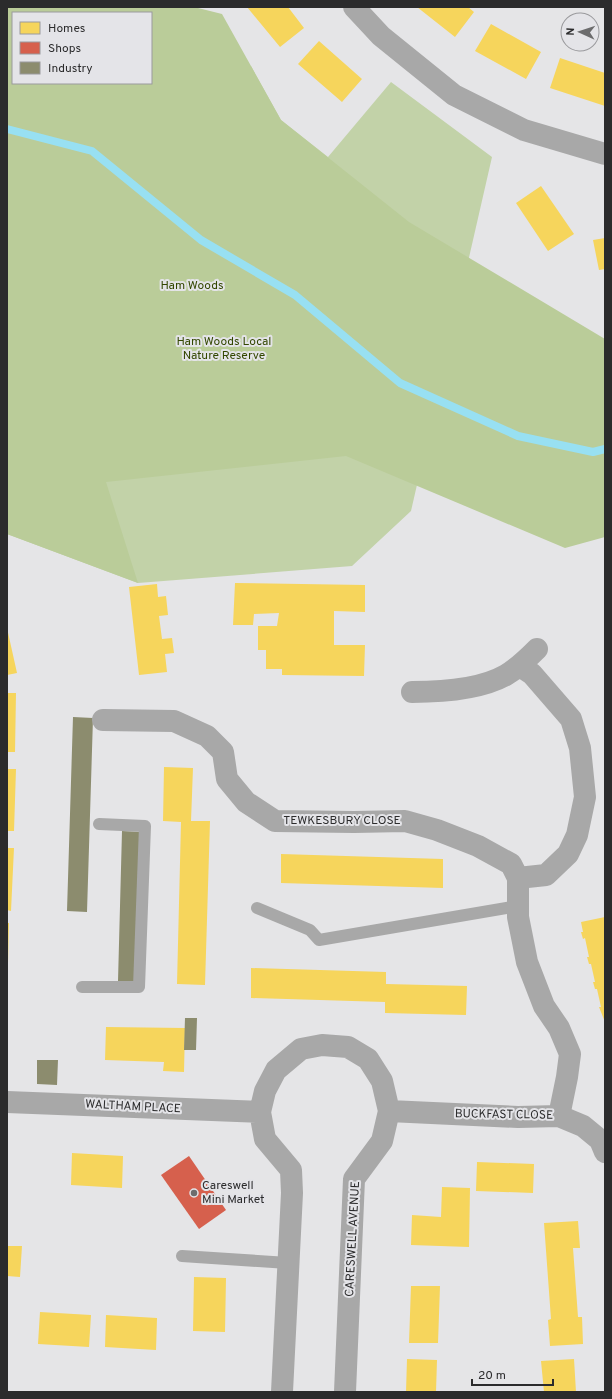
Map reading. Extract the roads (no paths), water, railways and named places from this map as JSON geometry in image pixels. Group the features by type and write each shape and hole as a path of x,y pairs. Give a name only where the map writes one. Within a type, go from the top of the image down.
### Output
{"street":[{"path":"354,7 381,36 454,95 524,130 605,154"},
{"path":"412,692 458,690 505,676 520,666 537,649"},
{"path":"520,666 532,674 571,719 580,748 585,797 577,835 568,854 546,875 518,878 518,917 527,962 544,1006 559,1028 570,1054 568,1077 559,1116"},
{"name":"TEWKESBURY CLOSE","path":"103,720 174,721 207,736 222,752 227,779 246,802 275,821 405,821 437,830 478,846 511,864 518,878"},
{"name":"CARESWELL AVENUE","path":"282,1392 292,1193 290,1170 265,1139 260,1112 265,1091 276,1070 300,1049 322,1045 348,1047 368,1059 382,1081 389,1111 382,1141 354,1179 345,1392"},
{"name":"WALTHAM PLACE","path":"7,1102 260,1112"},
{"name":"BUCKFAST CLOSE","path":"389,1111 518,1117 559,1116 582,1126 600,1140 605,1152"}],"lane":[{"path":"82,987 139,987 145,826 99,824"},
{"path":"257,908 310,930 319,940 518,906"},
{"path":"182,1256 288,1263"}],"waterway":[{"path":"7,129 92,151 201,240 295,295 400,383 518,436 593,452 605,449"}],"place":[{"name":"Careswell Mini Market","path":"194,1193"}],"park label":[{"name":"Ham Woods","path":"192,286"},
{"name":"Ham Woods Local Nature Reserve","path":"224,349"}]}
